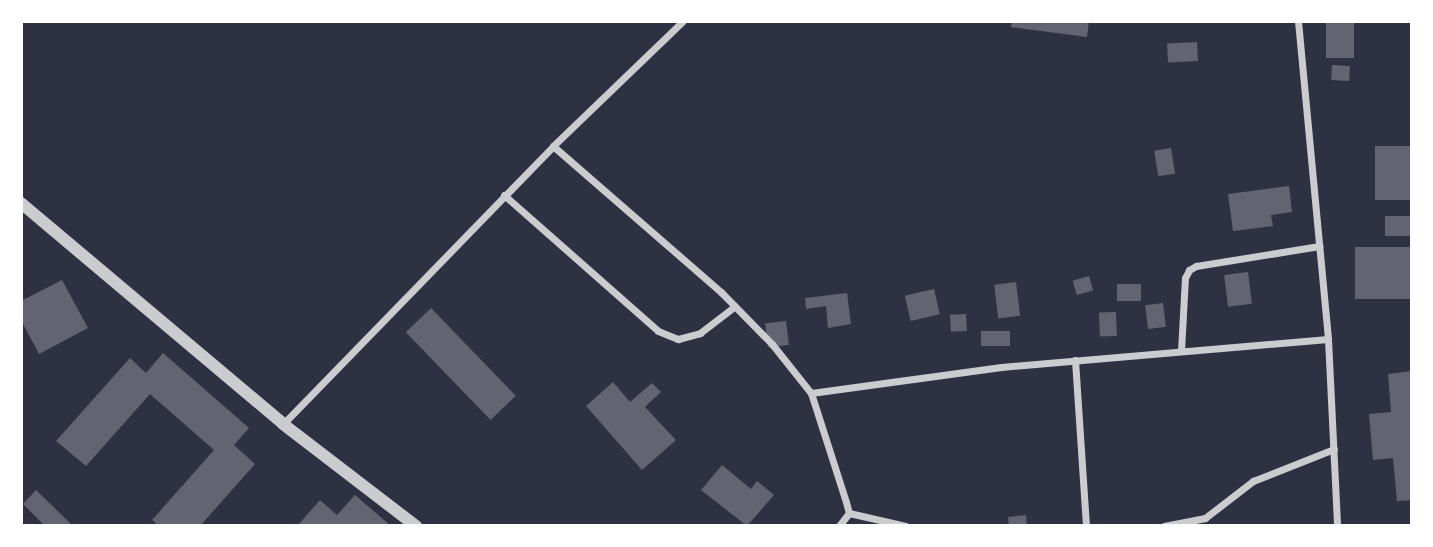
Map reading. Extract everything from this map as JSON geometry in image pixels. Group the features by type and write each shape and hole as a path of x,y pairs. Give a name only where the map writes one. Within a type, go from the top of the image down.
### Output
{"street":[{"path":"283,424 504,195 683,21"},
{"path":"1298,21 1328,339 1337,526"},
{"path":"553,146 735,306 772,344 811,393 849,513"},
{"path":"504,195 658,331 678,340 700,333 735,306"},
{"path":"21,204 283,424 416,526"},
{"path":"1181,351 1185,278 1189,270 1196,266 1319,246"},
{"path":"811,393 899,379 1075,360 1328,339"},
{"path":"1075,360 1086,526"},
{"path":"1164,526 1205,522 1254,481 1334,449"},
{"path":"839,526 849,513"},
{"path":"849,513 906,526"}],"building":[{"path":"1012,21 1089,21 1087,37 1011,27"},
{"path":"1326,21 1354,21 1354,58 1326,58"},
{"path":"1197,42 1198,61 1168,63 1167,44"},
{"path":"1332,65 1350,66 1349,81 1331,80"},
{"path":"1375,146 1412,146 1412,200 1375,200"},
{"path":"1171,148 1175,174 1158,176 1154,151"},
{"path":"1289,186 1292,212 1271,215 1273,226 1233,231 1228,194"},
{"path":"1385,216 1412,216 1412,236 1385,236"},
{"path":"1355,247 1412,247 1412,299 1355,299"},
{"path":"1248,272 1252,304 1228,307 1224,275"},
{"path":"1089,276 1093,290 1077,295 1073,281"},
{"path":"62,280 88,328 39,354 21,320 21,301"},
{"path":"1016,282 1020,316 998,318 994,285"},
{"path":"1117,284 1141,284 1141,301 1117,301"},
{"path":"934,289 940,314 911,321 905,296"},
{"path":"847,293 851,324 828,328 826,306 806,309 805,298"},
{"path":"1163,303 1166,327 1148,329 1145,305"},
{"path":"431,308 516,396 491,420 406,332"},
{"path":"1116,312 1117,336 1100,337 1099,313"},
{"path":"966,314 967,331 951,332 950,315"},
{"path":"786,321 789,345 768,347 765,324"},
{"path":"981,331 1010,331 1010,346 981,346"},
{"path":"163,353 249,428 234,445 255,464 200,526 159,526 152,520 214,450 150,394 86,466 56,441 130,358 146,373"},
{"path":"1412,371 1412,500 1397,501 1393,458 1373,460 1369,414 1391,412 1388,374"},
{"path":"613,382 630,402 652,383 661,392 645,407 676,440 642,470 586,406"},
{"path":"722,465 751,489 757,481 774,495 747,526 701,490"},
{"path":"36,490 73,526 45,526 23,504"},
{"path":"355,495 391,526 297,526 320,500 337,515"},
{"path":"1026,515 1027,526 1009,526 1008,517"}]}
